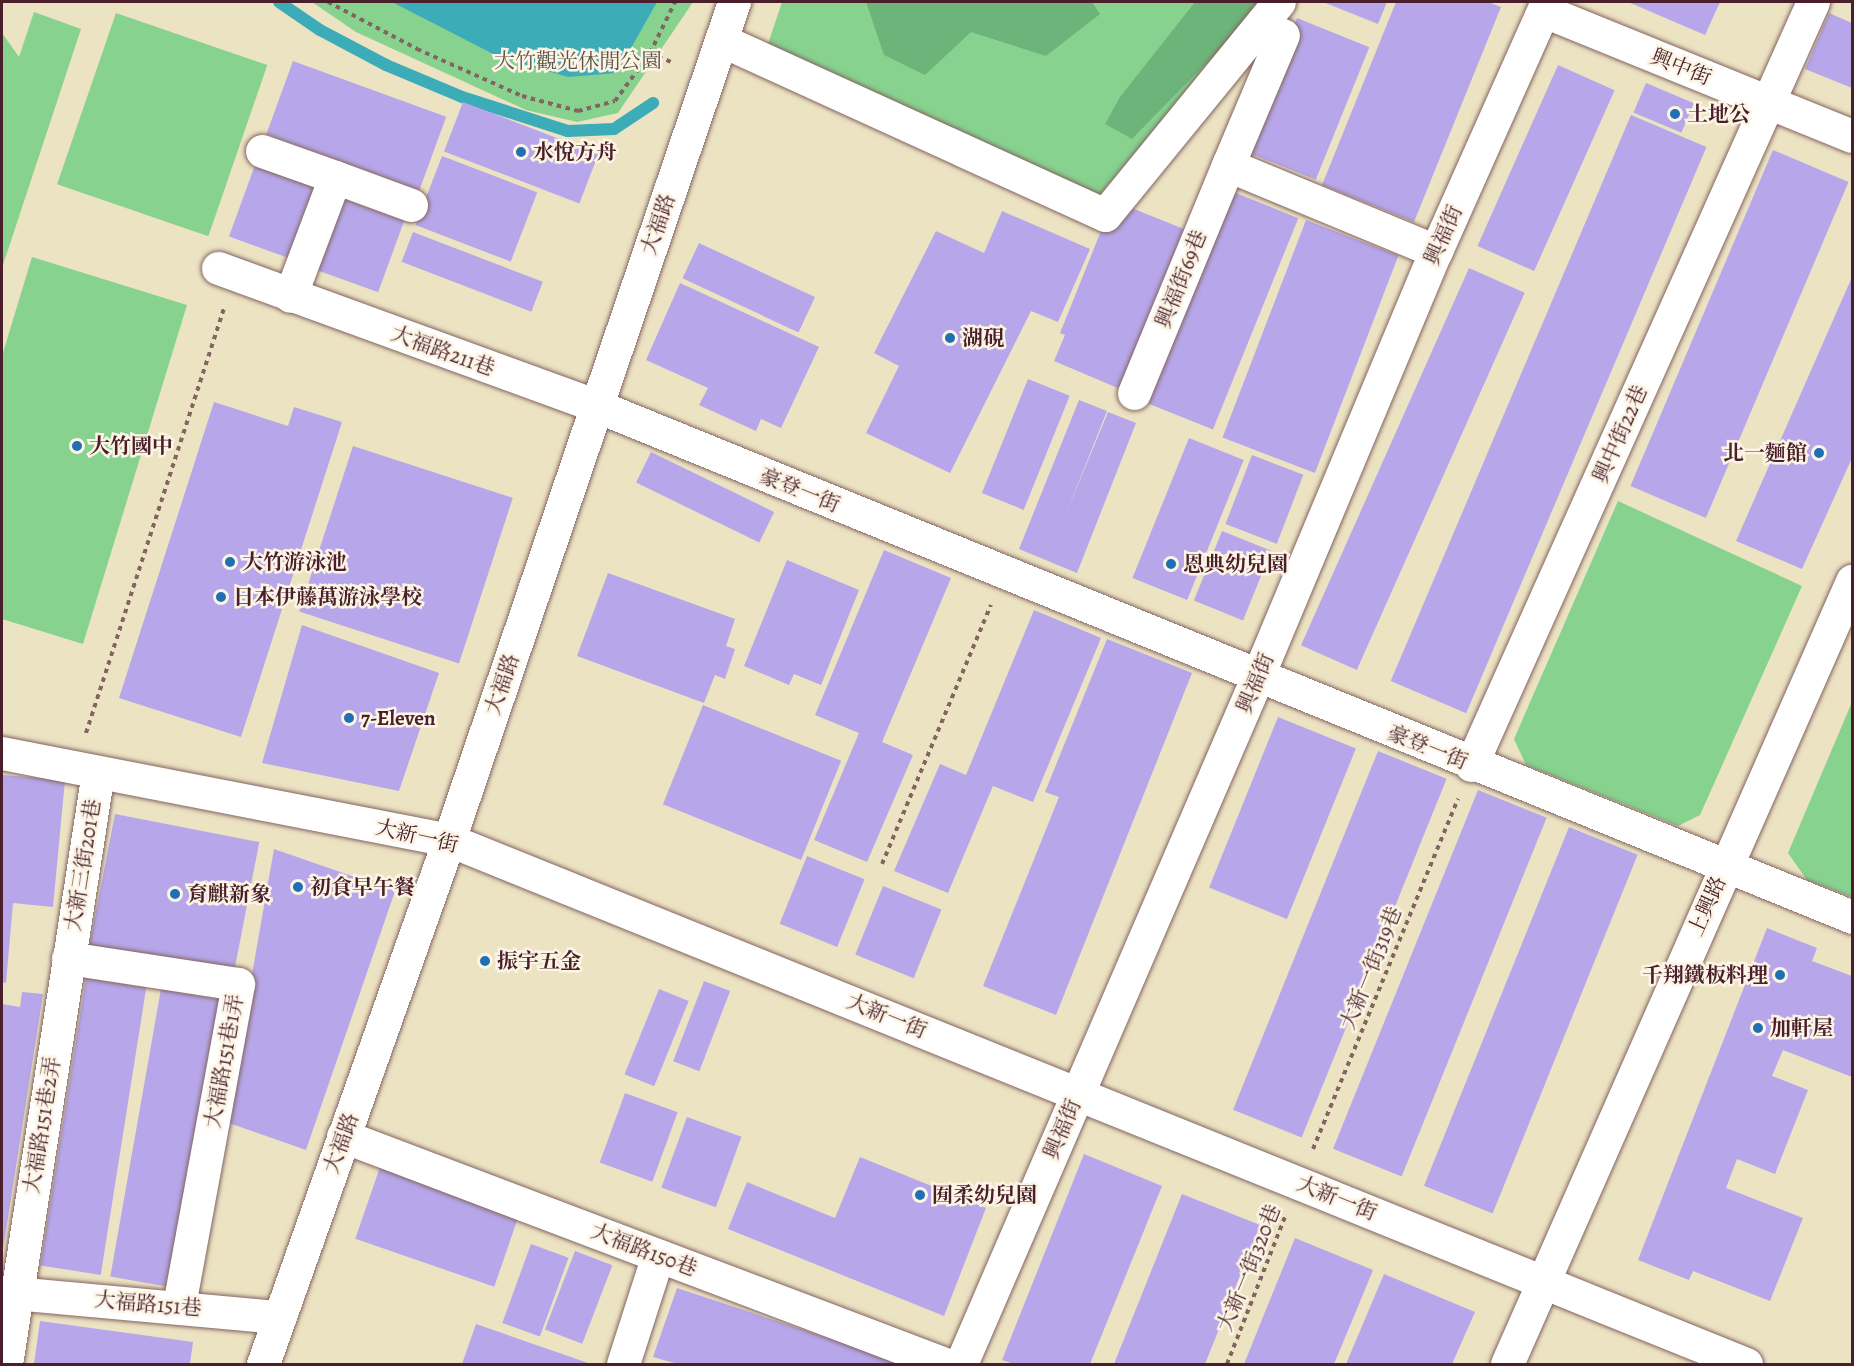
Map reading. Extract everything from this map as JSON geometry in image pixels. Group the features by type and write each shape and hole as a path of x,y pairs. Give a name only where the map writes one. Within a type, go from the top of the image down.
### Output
{"street":[{"name":"大福路","path":"263,1365 449,840 734,2"},
{"path":"721,40 1105,215 1279,2"},
{"name":"興中街22巷","path":"1471,765 1813,2"},
{"name":"興中街","path":"1545,6 1852,136"},
{"name":"興福街","path":"961,1365 1257,678 1436,251 1545,6"},
{"name":"興福街69巷","path":"1134,393 1283,35"},
{"path":"262,151 411,206"},
{"path":"1228,165 1436,251"},
{"path":"290,296 335,177"},
{"name":"大福路211巷","path":"227,272 597,406"},
{"name":"豪登一街","path":"597,406 1257,678 1852,917"},
{"name":"上興路","path":"1507,1365 1542,1280 1852,581"},
{"name":"大新一街","path":"2,753 449,840 1542,1280 1746,1365"},
{"name":"大新三街201巷","path":"68,958 86,770"},
{"name":"大福路151巷2弄","path":"9,1292 68,958"},
{"name":"大福路151巷1弄","path":"68,958 238,984 178,1307"},
{"name":"大福路150巷","path":"343,1136 945,1365"},
{"path":"623,1365 658,1256"},
{"path":"6,1365 9,1292"},
{"name":"大福路151巷","path":"9,1292 279,1317"}],"path":[{"path":"328,2 417,49 522,96 578,111 615,101 650,53 675,2"},
{"path":"86,770 227,272"},
{"path":"882,864 1004,574"},
{"name":"大新一街319巷","path":"1299,1183 1471,765"},
{"name":"大新一街320巷","path":"1227,1365 1299,1183"}],"green space":[{"name":"大竹觀光休閒公園","path":"312,2 693,2 618,113 577,122 526,110 356,32"},
{"path":"782,2 1265,2 1097,198 768,44"},
{"path":"866,2 1092,2 1100,14 1046,56 971,32 925,75 884,55"},
{"path":"1195,2 1256,2 1258,10 1132,139 1105,124 1120,97"},
{"path":"34,12 81,29 2,268 2,33 19,57"},
{"path":"116,13 267,65 208,236 57,184"},
{"path":"32,257 187,305 83,644 2,619 2,356"},
{"path":"1618,501 1802,586 1700,815 1678,826 1526,765 1514,739"},
{"path":"1852,702 1852,897 1807,880 1788,853"}],"water":[{"path":"392,2 657,2 617,73 568,77 499,57"}],"building":[{"path":"1323,2 1387,2 1378,24"},
{"path":"1396,2 1488,2 1501,7 1414,222 1322,185"},
{"path":"1628,2 1720,2 1705,35"},
{"path":"1829,13 1852,23 1852,88 1805,69"},
{"path":"1297,18 1369,47 1316,180 1243,151"},
{"path":"293,61 446,117 419,190 266,134"},
{"path":"1558,65 1615,90 1534,271 1477,246"},
{"path":"1646,83 1694,103 1681,133 1633,112"},
{"name":"水悅方舟","path":"463,102 598,154 579,203 444,151"},
{"path":"1631,115 1706,147 1466,713 1391,681"},
{"path":"1773,150 1848,182 1706,518 1630,486"},
{"path":"442,156 537,193 511,262 415,225"},
{"path":"255,165 315,187 289,258 229,236"},
{"path":"1226,189 1298,218 1213,430 1141,400"},
{"path":"344,199 404,221 378,292 318,270"},
{"path":"1119,203 1184,229 1120,389 1054,361 1065,335 1060,333 1103,226"},
{"name":"湖硯","path":"1002,211 1090,249 1058,322 1031,311 950,473 866,433 899,366 874,353 936,231 984,253"},
{"path":"1306,220 1398,255 1315,473 1223,438"},
{"path":"413,232 543,282 531,312 402,262"},
{"path":"699,243 815,297 799,332 683,278"},
{"path":"1469,268 1525,293 1357,670 1301,645"},
{"path":"1852,277 1852,458 1802,569 1736,541"},
{"path":"680,283 819,347 781,428 761,419 756,431 699,405 708,388 646,360"},
{"path":"1028,379 1070,396 1024,510 982,493"},
{"path":"1079,400 1107,411 1066,514 1108,412 1136,423 1077,573 1019,549"},
{"name":"大竹游泳池","path":"214,402 288,426 294,407 342,422 241,737 119,698"},
{"path":"1189,438 1244,460 1187,600 1132,578"},
{"path":"353,446 513,498 459,663 299,611"},
{"path":"651,452 774,512 759,543 636,483"},
{"path":"1252,455 1303,475 1277,544 1225,524"},
{"path":"1222,531 1271,551 1243,620 1194,601"},
{"path":"884,550 951,578 882,742 913,755 867,862 814,840 859,733 815,715"},
{"path":"787,560 859,590 821,685 794,674 789,685 744,666"},
{"path":"608,573 735,619 726,646 735,649 725,679 715,675 704,703 577,656"},
{"path":"1034,610 1101,638 1033,802 993,786 948,893 894,871 940,764 966,775"},
{"name":"7-Eleven","path":"302,625 439,673 399,791 262,763"},
{"path":"1107,639 1192,673 1056,1015 983,986 1059,797 1045,792"},
{"path":"703,705 841,761 801,860 663,804"},
{"path":"1278,717 1356,748 1287,919 1209,888"},
{"path":"1378,751 1447,779 1302,1138 1233,1110"},
{"path":"2,775 65,780 53,907 13,903 6,983 2,982"},
{"path":"1478,790 1547,818 1402,1177 1333,1149"},
{"name":"育麒新象","path":"115,814 259,842 234,975 89,947"},
{"path":"1569,827 1638,855 1493,1214 1424,1186"},
{"path":"274,849 395,891 306,1150 226,1122"},
{"path":"807,856 864,879 837,947 780,924"},
{"path":"883,886 941,910 914,978 855,955"},
{"path":"1767,928 1817,948 1812,961 1852,976 1852,1077 1783,1050 1772,1076 1808,1090 1775,1174 1737,1159 1726,1188 1803,1218 1770,1301 1693,1271 1689,1280 1638,1260"},
{"path":"86,978 146,988 101,1275 40,1265"},
{"path":"704,981 730,991 699,1071 673,1061"},
{"path":"161,989 220,999 169,1287 110,1277"},
{"path":"659,989 689,1001 654,1086 625,1074"},
{"path":"22,992 43,994 3,1249 2,1004 20,1007"},
{"path":"625,1093 678,1112 652,1182 600,1163"},
{"path":"687,1117 742,1137 716,1207 661,1187"},
{"path":"1084,1154 1162,1186 1090,1364 1014,1364 1002,1360"},
{"path":"860,1157 986,1208 944,1316 728,1229 747,1182 835,1218"},
{"path":"380,1167 519,1215 494,1287 355,1239"},
{"path":"1182,1194 1260,1225 1205,1364 1114,1364"},
{"path":"1295,1238 1373,1270 1334,1364 1244,1364"},
{"path":"531,1244 569,1258 540,1337 502,1323"},
{"path":"575,1251 612,1265 582,1344 545,1329"},
{"path":"1384,1274 1475,1312 1452,1364 1346,1364"},
{"path":"677,1288 906,1364 678,1364 653,1357"},
{"path":"40,1321 193,1342 190,1364 34,1364"},
{"path":"476,1324 591,1364 462,1364"}],"waterway":[{"path":"279,2 320,30 386,65 462,97 568,131 614,129 653,103"}],"place":[{"name":"土地公","path":"1675,114"},
{"name":"水悅方舟","path":"521,152"},
{"name":"湖硯","path":"950,338"},
{"name":"大竹國中","path":"77,446"},
{"name":"北一麵館","path":"1819,453"},
{"name":"大竹游泳池","path":"230,562"},
{"name":"恩典幼兒園","path":"1171,564"},
{"name":"日本伊藤萬游泳學校","path":"221,597"},
{"name":"7-Eleven","path":"349,718"},
{"name":"初食早午餐","path":"298,887"},
{"name":"育麒新象","path":"175,894"},
{"name":"振宇五金","path":"485,961"},
{"name":"千翔鐵板料理","path":"1780,975"},
{"name":"加軒屋","path":"1758,1028"},
{"name":"囿柔幼兒園","path":"920,1195"}]}
